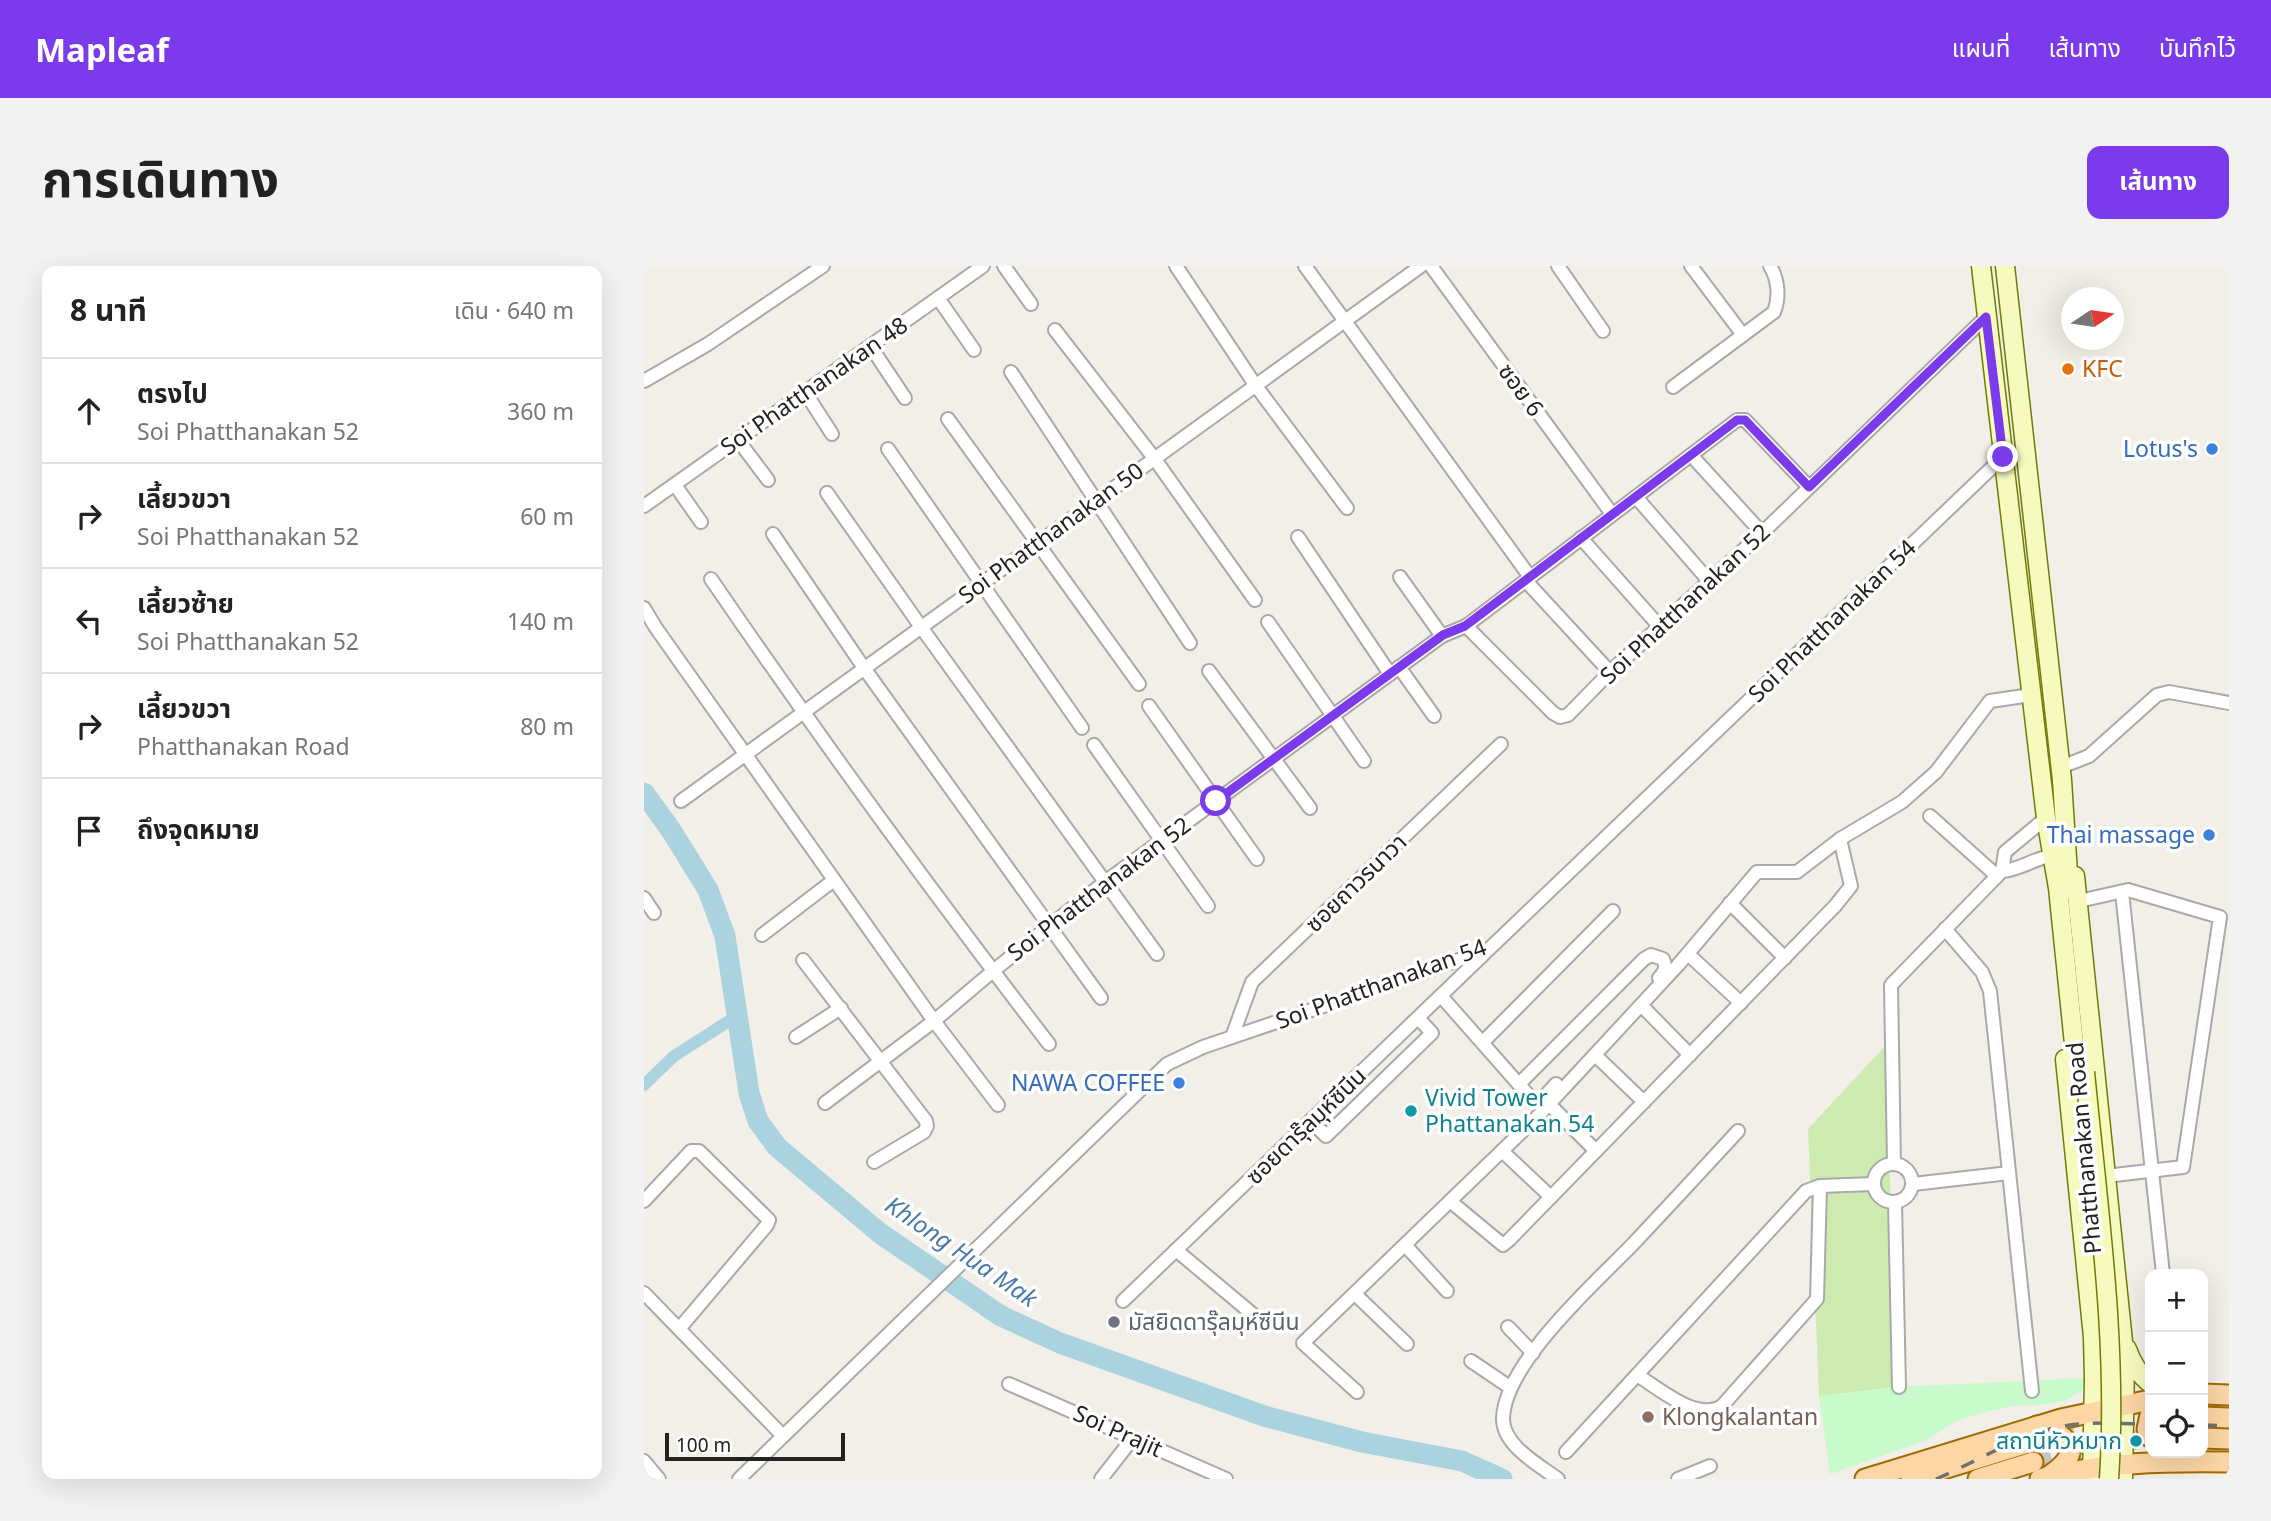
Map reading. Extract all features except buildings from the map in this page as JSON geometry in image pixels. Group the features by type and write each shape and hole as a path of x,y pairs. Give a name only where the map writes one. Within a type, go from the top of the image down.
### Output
{"main road":[{"name":"Phatthanakan Road","path":"1981,266 2046,818 2058,888 2081,1072 2111,1352 2109,1479"},
{"name":"Phatthanakan Road","path":"2006,266 2066,824 2068,887 2103,1352 2104,1421 2095,1475"},
{"name":"Phatthanakan Road","path":"2046,818 2046,856 2086,1265 2094,1378 2095,1475"},
{"name":"Phatthanakan Road","path":"2066,824 2079,901 2122,1336 2126,1404 2124,1471"},
{"path":"2086,1265 2095,1269 2107,1268 2115,1259"},
{"path":"2122,1336 2134,1366 2145,1378"},
{"path":"2044,1463 2061,1419 2082,1399 2094,1378"},
{"path":"2208,1394 2229,1395"},
{"path":"2061,1419 2145,1401"},
{"path":"2208,1417 2229,1418"},
{"path":"2208,1438 2229,1438"},
{"path":"2174,1458 2185,1462"},
{"path":"1865,1479 2044,1463 2095,1475 2185,1462 2229,1462"},
{"path":"1911,1479 2044,1463"},
{"path":"1978,1479 2044,1463"}],"street":[{"path":"644,381 708,344 823,266"},
{"name":"Soi Phatthanakan 48","path":"644,506 983,266"},
{"path":"1004,266 1031,304"},
{"path":"1176,266 1256,386 1347,508"},
{"path":"1305,266 1528,579 1611,672"},
{"name":"Soi Phatthanakan 50","path":"681,801 1421,266"},
{"name":"ซอย 6","path":"1431,266 1612,514"},
{"path":"1558,266 1603,331"},
{"path":"1691,266 1743,335"},
{"path":"1673,387 1774,312 1777,304 1776,282 1770,266"},
{"path":"938,298 974,350"},
{"name":"Soi Phatthanakan 52","path":"1465,626 1553,713 1560,717 1568,715 1986,317"},
{"path":"1055,330 1154,458 1255,600"},
{"path":"871,347 905,398"},
{"path":"1011,372 1190,643"},
{"path":"805,392 832,434"},
{"path":"948,419 1139,684"},
{"name":"Soi Phatthanakan 52","path":"825,1104 934,1021 1105,882 1443,635 1465,626 1737,420 1743,419 1809,487"},
{"path":"738,440 768,480"},
{"path":"888,449 1082,728"},
{"path":"1691,455 1762,533"},
{"name":"Soi Phatthanakan 54","path":"739,1479 1167,1064 1203,1047 1488,950 2003,457"},
{"path":"675,485 702,522"},
{"path":"827,494 1157,954"},
{"path":"1636,497 1709,581"},
{"path":"773,534 864,668 1101,999"},
{"path":"1298,537 1394,671 1434,716"},
{"path":"1581,538 1660,627"},
{"path":"1400,577 1443,635"},
{"path":"711,579 803,712 1049,1044"},
{"path":"644,608 934,1021 998,1105"},
{"path":"1268,622 1364,761"},
{"path":"644,635 656,628"},
{"path":"1209,671 1310,808"},
{"path":"2061,767 2089,756 2157,695 2169,692 2229,703"},
{"path":"1357,1392 1303,1343 1549,1104 1688,954 1757,872 1797,872 1840,839 1902,802 1936,772 1990,701 2031,695"},
{"path":"1149,706 1256,859"},
{"name":"ซอยถาวรนาวา","path":"1232,1037 1252,982 1501,744"},
{"path":"1094,745 1208,906"},
{"path":"1930,817 1999,873 2016,870 2028,862 2046,856"},
{"path":"1894,1164 1891,985 1999,873 2005,852 2046,818"},
{"path":"1450,1201 1503,1245 1835,906 1851,886 1840,839"},
{"path":"762,935 834,880"},
{"path":"2079,901 2128,891 2220,917 2183,1167 2106,1176"},
{"path":"2122,892 2162,1269"},
{"path":"644,898 654,913"},
{"path":"1730,903 1785,958"},
{"path":"1483,1042 1613,911"},
{"path":"1945,929 1982,972 1989,985 2032,1391"},
{"name":"ซอยดารุ๊ลมุห์ซีนีน","path":"1123,1301 1488,950"},
{"path":"1688,954 1741,1003"},
{"path":"1441,996 1530,1097 1538,1100 1546,1095 1664,972 1666,965 1663,959 1651,955 1644,959 1519,1084"},
{"path":"803,960 926,1121 924,1132 874,1162"},
{"path":"1642,1005 1690,1055"},
{"path":"796,1037 841,1007"},
{"path":"1311,1121 1326,1136 1432,1033 1418,1018"},
{"path":"1595,1055 1644,1102"},
{"path":"1549,1104 1596,1151"},
{"path":"1558,1479 1511,1443 1503,1419 1511,1388 1556,1322 1738,1131"},
{"path":"644,1201 691,1151 695,1150 769,1220 679,1329"},
{"path":"1502,1151 1551,1197"},
{"path":"1894,1164 1908,1171 1913,1184 1904,1200 1895,1203 1880,1198 1874,1184 1880,1170 1894,1164"},
{"path":"1913,1184 2009,1173"},
{"path":"1566,1452 1806,1191 1820,1186 1874,1184"},
{"path":"1637,1375 1692,1409 1711,1411 1722,1406 1817,1299 1820,1186"},
{"path":"1895,1203 1899,1387"},
{"path":"1405,1245 1447,1291"},
{"path":"1177,1250 1256,1317"},
{"path":"644,1293 783,1436"},
{"path":"1355,1294 1407,1344"},
{"path":"1508,1327 1533,1353"},
{"path":"1471,1361 1511,1388"},
{"name":"Soi Prajit","path":"1009,1384 1226,1479"},
{"path":"1101,1479 1133,1438"},
{"path":"644,1461 659,1479"},
{"path":"1678,1479 1710,1466"}],"green space":[{"path":"1886,1045 1896,1387 1819,1396 1808,1129"},
{"path":"2086,1378 2086,1388 2067,1400 2013,1406 1958,1420 1927,1440 1830,1474 1819,1396 1896,1387"}],"waterway":[{"name":"Khlong Hua Mak","path":"644,793 671,830 708,890 725,936 749,1093 758,1121 777,1147 881,1234 1001,1316 1060,1343 1264,1416 1362,1442 1462,1461 1502,1479"},
{"path":"644,1085 674,1056 737,1016"}],"tunnel":[{"path":"2028,1443 2082,1428 2145,1420"},
{"path":"2033,1462 2110,1443 2145,1440"}],"railway":[{"path":"1936,1479 2046,1430 2084,1424 2145,1424"},
{"path":"2208,1425 2229,1426"}],"place":[{"name":"KFC","path":"2068,369"},
{"name":"Lotus's","path":"2212,449"},
{"name":"Thai massage","path":"2209,835"},
{"name":"NAWA COFFEE","path":"1179,1083"},
{"name":"Vivid Tower Phattanakan 54","path":"1411,1111"},
{"name":"มัสยิดดารุ๊ลมุห์ซีนีน","path":"1114,1322"},
{"name":"Klongkalantan","path":"1648,1417"},
{"name":"สถานีหัวหมาก","path":"2136,1441"}],"route":[{"path":"1216,801 1443,635 1465,626 1737,420 1745,420 1809,487 1986,317 2003,457"}]}
